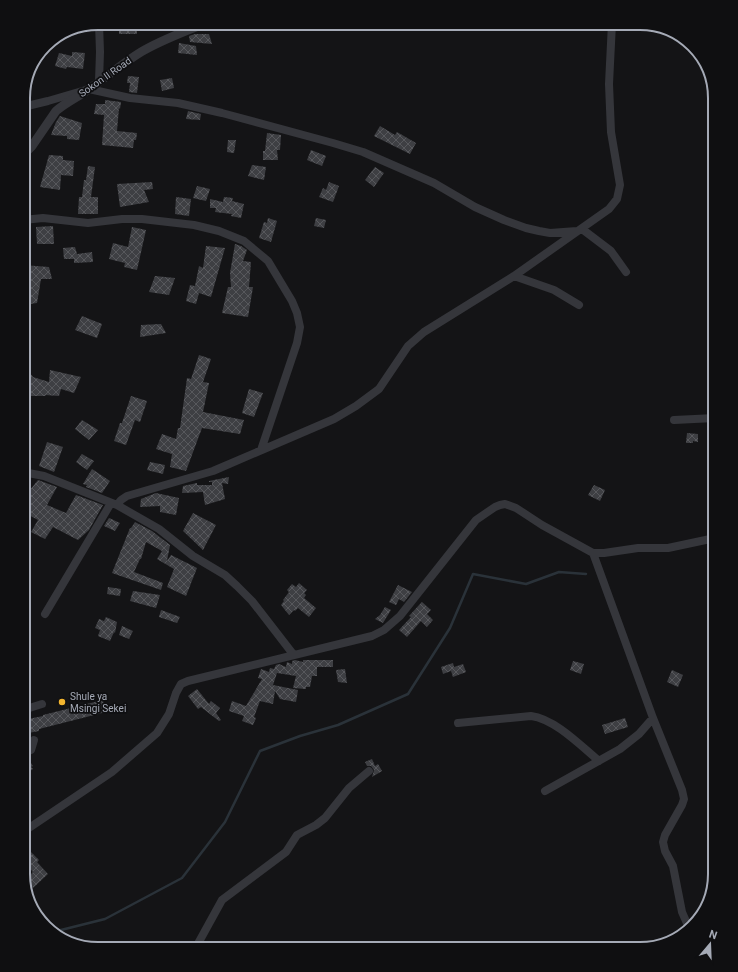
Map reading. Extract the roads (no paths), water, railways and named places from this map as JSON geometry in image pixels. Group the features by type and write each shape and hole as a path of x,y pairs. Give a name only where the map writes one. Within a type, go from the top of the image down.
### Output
{"street":[{"path":"99,30 99,82"},
{"name":"Sokon II Road","path":"30,148 56,111 142,51 189,30"},
{"path":"45,614 114,504 127,496 213,471 334,419 356,406 379,389 408,346 424,332 514,276 609,209 617,199 620,185 611,132 609,84 612,30"},
{"path":"30,105 89,89 130,98 178,103 222,113 333,143 363,152 434,183 475,207 504,220 550,233 580,230 611,251 626,272"},
{"path":"30,219 43,218 88,223 122,219 142,219 194,225 219,231 244,241 268,260 292,301 297,313 300,327 297,342 261,450"},
{"path":"514,276 554,290 579,305"},
{"path":"674,420 708,418"},
{"path":"30,473 44,476 114,504 159,529 193,556 226,575 252,601 293,654"},
{"path":"30,827 112,772 157,733 169,714 176,693 181,684 293,654 334,646 372,636 384,630 400,616 476,520 495,507 505,504 516,508 542,525 593,553 642,548 668,548 708,539"},
{"path":"593,553 653,718 682,790 684,799 682,805 665,835 663,842 665,851 673,866 682,912 687,923"},
{"path":"30,708 42,704"},
{"path":"458,723 531,716 539,717 554,724 600,761"},
{"path":"545,791 611,756 639,734 653,718"},
{"path":"30,750 34,740"},
{"path":"199,942 222,900 286,852 297,835 316,825 325,818 349,788 369,771"}],"waterway":[{"path":"60,930 105,919 182,878 225,822 260,751 300,736 338,725 408,694 450,628 473,574 526,584 559,572 586,574"}],"place":[{"name":"Shule ya Msingi Sekei","path":"62,702"}]}
